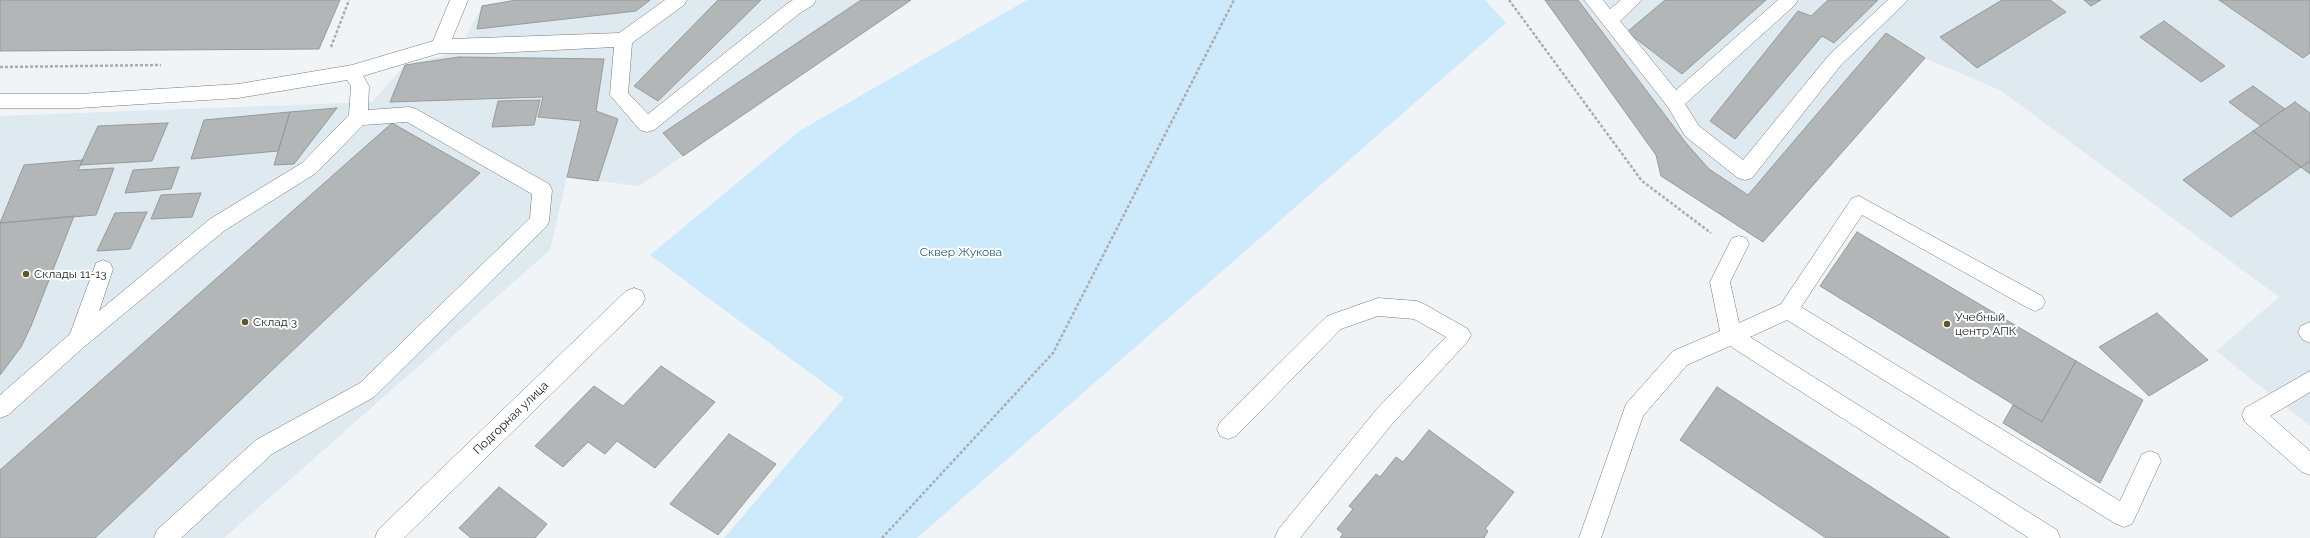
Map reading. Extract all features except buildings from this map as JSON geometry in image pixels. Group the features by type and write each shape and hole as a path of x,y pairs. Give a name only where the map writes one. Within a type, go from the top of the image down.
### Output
{"street":[{"name":"Подгорная улица","path":"387,538 634,298"}],"lane":[{"path":"440,46 459,0"},
{"path":"0,101 79,101 238,91 352,72 440,46 494,46 623,40 678,0"},
{"path":"623,40 619,95 647,125 794,8 807,0"},
{"path":"1593,0 1610,19 1675,102 1692,131 1744,172 1835,60 1898,0"},
{"path":"1610,19 1633,0"},
{"path":"1675,102 1789,0"},
{"path":"0,408 78,340 217,225 309,168 358,118 360,86 352,72"},
{"path":"165,538 264,447 368,390 539,221 542,190 409,114 358,118"},
{"path":"1590,538 1634,411 1680,358 1788,310 1858,204 2035,302"},
{"path":"1739,244 1720,282 1731,336 2049,538"},
{"path":"78,340 103,269"},
{"path":"1228,429 1334,322 1378,307 1417,310 1461,335 1384,418 1286,538"},
{"path":"1788,310 2124,516 2150,461"},
{"path":"2310,331 2308,332 2310,334"},
{"path":"2310,381 2253,415 2310,465"}],"path":[{"path":"330,50 349,0"},
{"path":"882,538 1053,353 1234,0"},
{"path":"1508,0 1522,15 1642,180 1718,238 1720,282"},
{"path":"0,67 167,65"}],"shaded area":[{"path":"516,0 911,0 639,186 567,177 550,250 224,538 0,538 0,116 372,102 405,65 458,52 482,6"},
{"path":"1545,0 2310,0 2310,426 2216,351 2279,297 2000,90 1925,58 1763,242 1661,176 1656,155"}],"green space":[{"name":"Сквер Жукова","path":"1027,0 1485,0 1506,23 917,538 724,538 844,398 650,255 801,130"}],"place":[{"name":"Склады 11-13","path":"26,274"},
{"name":"Склад 3","path":"245,322"},
{"name":"Учебный центр АПК","path":"1947,324"}]}
